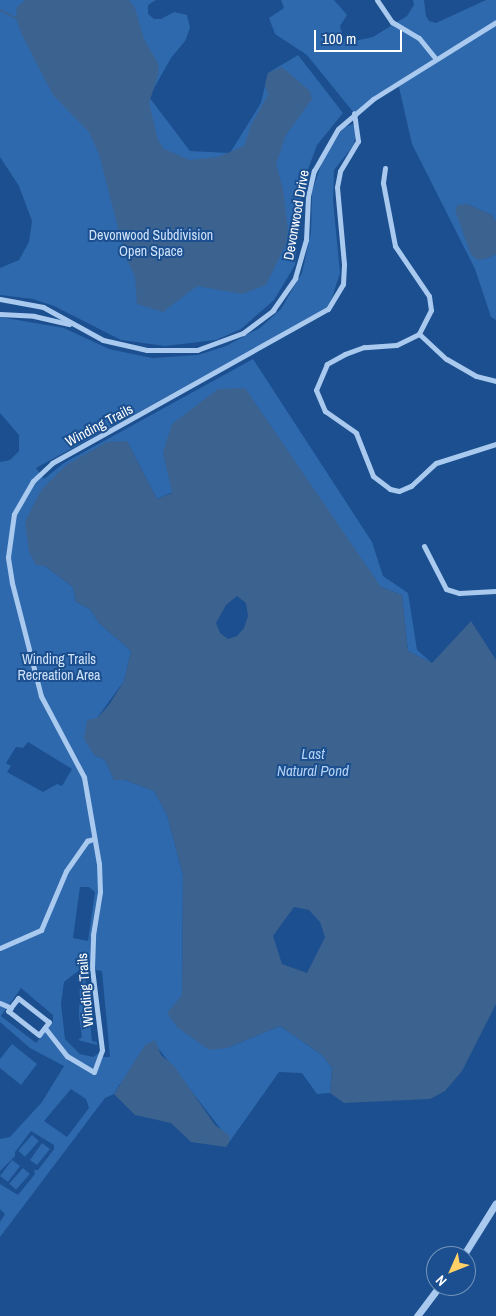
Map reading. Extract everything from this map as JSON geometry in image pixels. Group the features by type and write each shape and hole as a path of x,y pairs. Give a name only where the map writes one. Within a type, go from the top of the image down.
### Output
{"street":[{"path":"377,0 392,22 419,38 436,59"},
{"name":"Devonwood Drive","path":"0,299 43,307 74,326 120,346 169,352 197,350 226,341 260,321 284,297 295,278 306,240 308,196 314,171 326,144 354,113 496,22"},
{"name":"Winding Trails","path":"10,1008 18,998 49,1022 44,1028 67,1056 94,1072 102,1050 92,968 100,875 82,771 41,696 12,583 8,557 14,514 33,481 52,463 328,310 342,284 344,259 337,187 340,171 358,141 354,113"},
{"path":"385,168 384,183 395,246 429,296 431,310 419,334 396,345 364,347 328,364 316,390 318,402 325,412 356,433 373,476 379,484 399,491 411,486 436,464 496,444"},
{"name":"Devonwood Drive","path":"0,314 34,316 74,326"},
{"path":"419,334 446,359 476,376 496,381"},
{"path":"424,546 446,589 459,593 496,591"},
{"path":"0,948 41,930 66,871 86,841 93,839"},
{"path":"0,1003 10,1008 8,1011 39,1035 44,1028"},
{"path":"469,1246 496,1203"},
{"path":"417,1316 432,1296"}],"green space":[{"name":"Devonwood Subdivision Open Space","path":"0,0 156,0 148,5 148,14 154,19 161,19 174,12 187,15 190,28 185,41 171,58 149,97 190,151 230,153 261,103 268,73 298,55 343,113 317,145 303,183 295,265 274,300 241,329 216,340 165,346 121,340 54,306 33,299 0,295 0,268 19,260 29,242 32,221 19,186 0,157"},
{"path":"281,0 334,0 347,15 340,26 343,37 350,42 373,37 407,16 414,5 413,0 424,0 426,16 429,21 436,23 486,0 496,0 496,222 492,215 467,204 485,259 496,254 496,320 491,317 475,269 412,144 398,83 354,113 307,55 275,34 269,18 284,8"},
{"name":"Winding Trails Recreation Area","path":"353,124 356,136 353,146 334,170 333,201 340,273 331,301 325,310 36,468 44,479 64,463 253,359 372,542 383,576 408,593 417,650 432,663 408,651 402,595 381,587 163,452 173,492 157,499 127,441 45,566 73,587 76,602 90,609 99,623 131,651 124,681 97,718 94,755 105,760 114,780 125,780 154,791 167,815 183,875 182,995 227,1048 280,1026 322,1055 332,1068 330,1093 317,1094 302,1073 279,1072 230,1141 158,1048 119,1085 114,1094 105,1098 0,1237 0,1222 5,1214 0,1209 0,1184 18,1195 35,1174 34,1170 38,1170 54,1149 54,1145 31,1131 15,1152 15,1156 0,1171 0,1139 10,1137 42,1102 64,1066 30,1048 0,1022 0,462 10,460 19,451 19,435 0,413 0,317 64,328 109,349 152,358 198,355 226,346 260,328 281,309 302,273 311,232 312,192 323,159 343,128","holes":["28,742 72,769 62,786 57,784 43,792 7,772 11,766 6,763 16,747 23,748","80,887 89,887 95,892 88,941 73,938","82,968 102,971 110,1057 99,1057 99,1053 93,1057 80,1054 65,1039 61,1004 64,982","21,988 53,1015 53,1022 36,1043 1,1016","71,1089 86,1099 89,1108 67,1137 44,1121"]},
{"path":"89,972 90,975 85,976 92,1041 97,1042 97,1045 78,1040 82,1037 79,1016 80,982 76,981"},
{"path":"12,1044 37,1064 21,1085 0,1068 0,1059"},
{"path":"32,1135 39,1141 25,1157 18,1151"},
{"path":"42,1143 50,1149 37,1165 30,1160"},
{"path":"12,1160 20,1166 8,1182 0,1176"},
{"path":"23,1168 30,1174 16,1190 9,1184"}],"water":[{"path":"25,0 129,0 135,8 144,39 158,63 159,72 149,103 158,140 164,149 190,160 218,157 244,146 251,125 268,95 265,84 268,73 282,67 310,91 312,99 286,135 276,164 283,189 288,230 286,244 266,285 242,294 197,286 163,312 137,304 135,277 125,255 99,154 89,132 53,95 22,35 16,18 17,7"},
{"path":"467,204 492,215 496,222 496,254 485,259 478,260 471,255 455,210 458,205"},
{"name":"Last Natural Pond","path":"245,388 381,587 402,595 408,651 432,663 471,621 496,660 496,1004 462,1071 445,1091 430,1099 344,1103 330,1093 332,1068 322,1055 280,1026 227,1048 209,1050 177,1027 167,1013 182,995 183,875 167,815 154,791 125,780 114,780 105,760 94,755 84,739 87,720 97,718 109,705 124,681 131,651 99,623 90,609 76,602 73,587 45,566 36,565 29,552 25,521 42,489 66,465 107,442 127,441 157,499 172,493 163,452 172,424 218,389","holes":["237,596 246,603 248,616 244,628 237,636 228,639 220,633 216,623 226,605","294,907 309,910 320,922 325,937 307,973 282,964 273,936"]},
{"path":"155,1040 161,1055 174,1066 215,1125 229,1135 230,1141 226,1147 191,1142 171,1123 135,1115 114,1094 145,1045"}],"waterway":[{"path":"0,10 16,18"}]}
